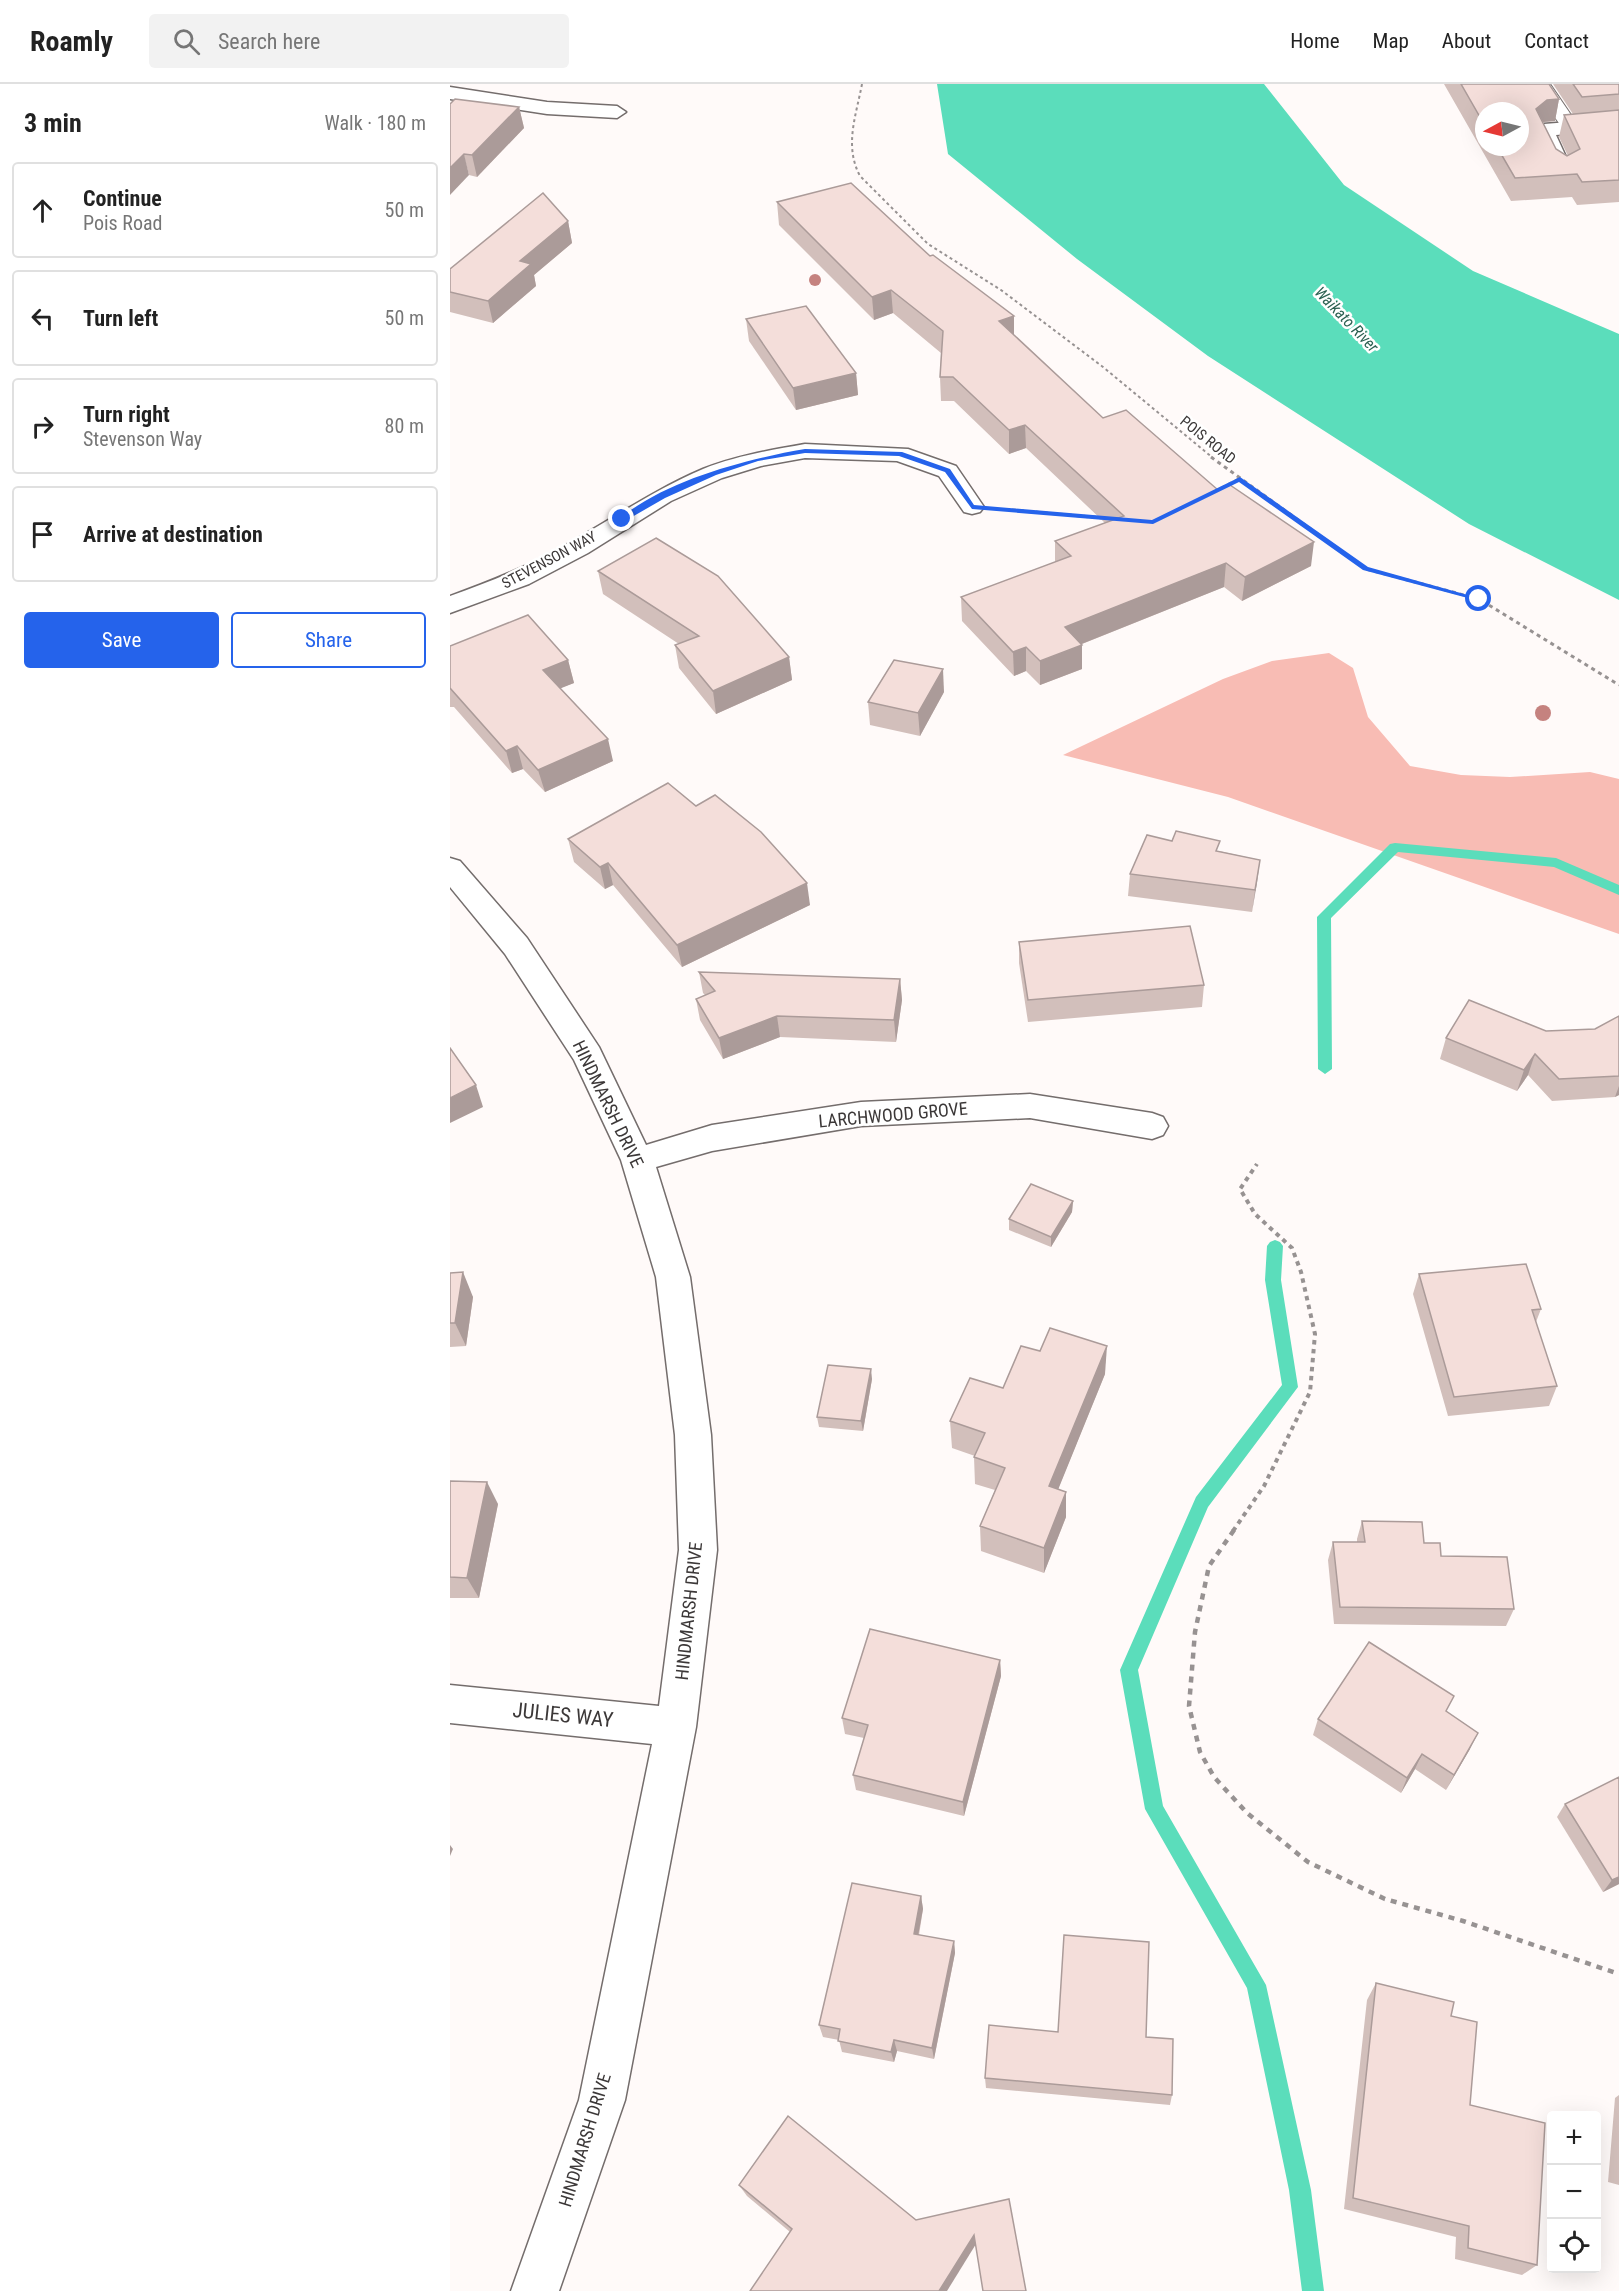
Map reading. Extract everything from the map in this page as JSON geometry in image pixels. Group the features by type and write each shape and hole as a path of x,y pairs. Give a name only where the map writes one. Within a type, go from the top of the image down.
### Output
{"street":[{"path":"450,93 548,108 617,112"},
{"path":"1563,171 1544,130 1619,124"},
{"name":"STEVENSON WAY","path":"450,605 520,579 579,548 663,496 714,473 757,460 805,451 900,454 948,471 972,507"},
{"name":"HINDMARSH DRIVE","path":"450,868 516,946 588,1055 637,1160 673,1277 693,1435 698,1550 676,1726 602,2100 535,2291"},
{"name":"LARCHWOOD GROVE","path":"637,1160 712,1138 861,1114 1030,1106 1152,1126"},
{"name":"JULIES WAY","path":"450,1704 676,1726"}],"lane":[{"path":"1541,84 1572,128"}],"path":[{"name":"POIS ROAD","path":"862,84 850,146 853,163 867,184 928,244 1001,290 1102,367 1240,479 1366,569 1479,599 1619,686"},
{"path":"1211,493 1240,479"},
{"path":"972,507 1107,518"},
{"path":"1257,1164 1240,1189 1255,1214 1292,1248 1302,1272 1316,1334 1310,1392 1264,1486 1209,1566 1195,1632 1190,1706 1200,1752 1214,1777 1248,1813 1308,1862 1385,1899 1463,1921 1619,1974"}],"shaded area":[{"path":"1329,653 1353,668 1368,717 1410,766 1461,775 1510,777 1590,772 1619,779 1619,934 1228,797 1063,755 1223,679 1272,661"}],"water":[{"name":"Waikato River","path":"937,84 1264,84 1344,185 1473,271 1619,334 1619,600 1469,524 1208,356 1077,259 948,154"}],"building":[{"path":"1461,84 1549,84 1559,99 1547,100 1536,109 1556,149 1567,156 1580,149 1564,115 1619,110 1619,180 1582,182 1577,174 1515,178 1502,156 1529,156 1529,102 1475,102 1475,108"},
{"path":"1573,84 1619,84 1619,94 1582,97"},
{"path":"455,99 519,107 472,155 464,154 450,168 450,104"},
{"path":"851,183 930,256 933,255 1014,316 999,321 1103,418 1126,410 1218,490 1230,485 1314,542 1245,577 1226,563 1065,627 1082,645 1040,661 1026,647 1013,652 961,597 1071,556 1055,541 1124,516 1025,425 1009,430 953,377 940,377 943,331 891,290 872,297 777,202"},
{"path":"543,193 568,221 520,261 531,264 488,301 450,292 450,269"},
{"path":"806,306 856,373 793,388 746,319"},
{"path":"656,538 718,576 789,657 713,691 675,645 699,636 598,571"},
{"path":"528,615 568,660 543,670 608,739 538,770 517,746 506,751 450,688 450,646"},
{"path":"894,660 943,669 918,713 868,702"},
{"path":"668,783 696,806 715,795 761,832 807,883 677,945 608,863 600,867 568,839"},
{"path":"1176,831 1220,841 1216,851 1260,860 1255,890 1130,874 1147,835 1172,841"},
{"path":"1190,926 1204,985 1028,1000 1019,942"},
{"path":"699,972 900,979 894,1020 777,1016 719,1038 696,999 715,991"},
{"path":"1469,1000 1546,1031 1595,1029 1619,1016 1619,1076 1559,1079 1535,1054 1524,1070 1446,1038"},
{"path":"450,1048 476,1085 450,1098"},
{"path":"1031,1184 1073,1201 1051,1237 1009,1219"},
{"path":"1526,1264 1541,1309 1532,1310 1557,1386 1454,1397 1419,1274"},
{"path":"463,1272 455,1323 450,1323 450,1273"},
{"path":"1050,1328 1107,1346 1049,1486 1066,1492 1044,1548 980,1526 1005,1468 974,1457 985,1433 950,1421 970,1378 1003,1388 1021,1346 1040,1351"},
{"path":"828,1365 871,1369 861,1421 817,1417"},
{"path":"450,1481 487,1482 467,1578 450,1577"},
{"path":"1362,1521 1422,1522 1424,1543 1440,1543 1441,1556 1507,1557 1514,1609 1340,1607 1333,1542 1365,1542"},
{"path":"870,1629 1000,1660 963,1802 853,1775 868,1725 842,1718"},
{"path":"1369,1642 1454,1696 1446,1711 1478,1733 1454,1775 1422,1754 1407,1778 1318,1719"},
{"path":"1619,1777 1619,1877 1612,1880 1565,1804"},
{"path":"852,1883 921,1896 914,1934 954,1941 932,2048 894,2040 891,2052 838,2041 840,2029 819,2025"},
{"path":"1064,1935 1149,1942 1146,2037 1173,2039 1172,2095 985,2078 989,2025 1058,2032"},
{"path":"1376,1983 1454,2002 1451,2016 1477,2022 1470,2105 1545,2123 1537,2265 1468,2248 1469,2226 1353,2198"},
{"path":"788,2116 916,2220 1009,2199 1026,2291 983,2291 974,2235 939,2291 750,2291 792,2229 739,2185"}],"waterway":[{"path":"1325,1069 1324,917 1395,847 1556,863 1619,890"},
{"path":"1275,1246 1273,1280 1290,1387 1202,1502 1129,1670 1154,1809 1256,1985 1300,2190 1313,2291"}],"route":[{"path":"622,519 663,496 714,473 757,460 805,451 900,454 948,471 972,507 1153,522 1240,479 1366,569 1479,599"}]}
